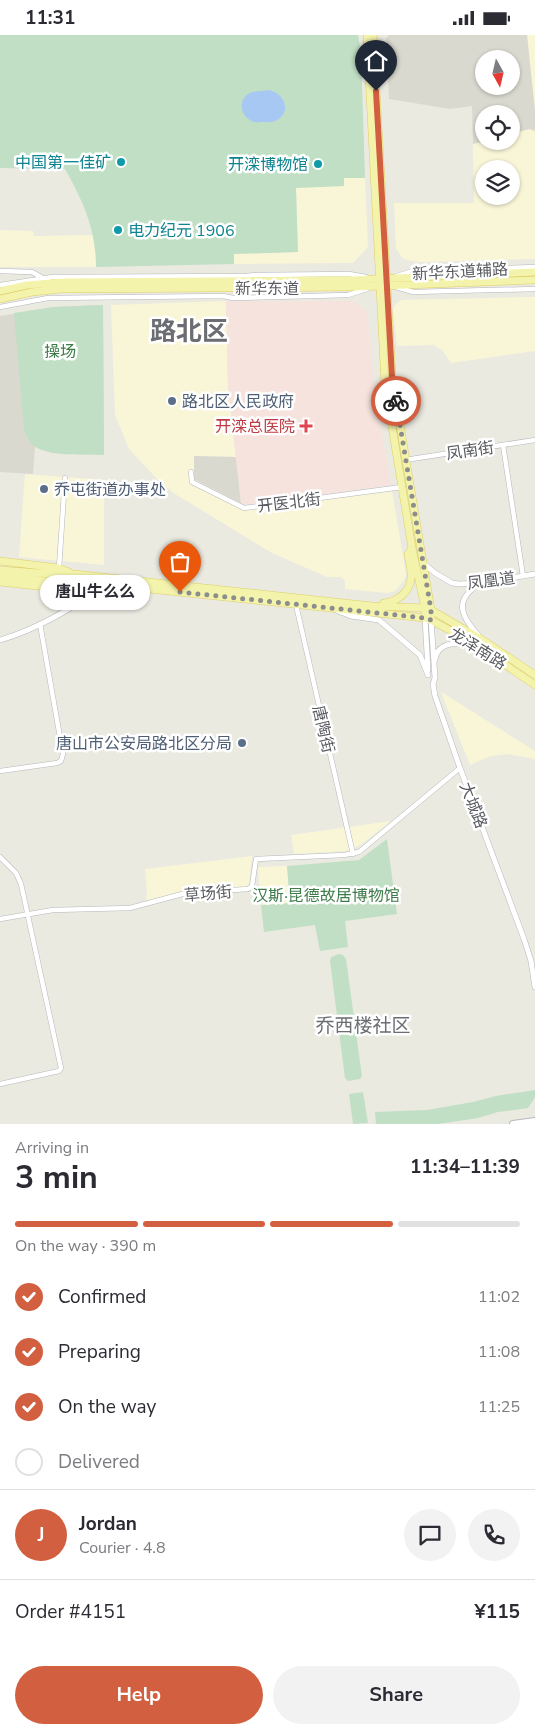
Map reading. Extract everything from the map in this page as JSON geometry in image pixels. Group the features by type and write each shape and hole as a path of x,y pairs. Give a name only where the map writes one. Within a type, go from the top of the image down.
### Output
{"main road":[{"path":"367,35 383,282 392,377 422,563 428,619"},
{"path":"373,35 383,282 385,384 412,548 428,609"},
{"name":"新华东道","path":"0,299 32,292 61,289 353,287 383,282 535,272"},
{"name":"新华东道","path":"0,291 45,280 383,282 535,280"},
{"path":"372,606 396,600 406,591 412,577 408,554 412,548"},
{"path":"0,561 60,568 74,574"},
{"name":"龙泽南路","path":"0,569 51,574 74,574 372,606 428,609 481,639 535,675"},
{"name":"龙泽南路","path":"0,576 72,584 103,584 428,619 473,643 535,685"},
{"path":"0,582 56,588 72,584"},
{"path":"513,1124 535,1121"}],"street":[{"name":"新华东道辅路","path":"383,282 413,271 535,267"},
{"path":"0,271 32,272 45,280"},
{"path":"0,285 45,280"},
{"name":"新华东道辅路","path":"383,282 413,292 535,289"},
{"path":"0,307 48,298 223,296 233,298 348,295 383,282"},
{"name":"凤南街","path":"405,460 535,440"},
{"path":"503,445 523,576"},
{"name":"开医北街","path":"191,471 192,481 244,508 402,487"},
{"path":"60,568 65,478"},
{"name":"凤凰道","path":"422,563 452,583 480,583 535,574"},
{"path":"480,583 467,593 463,613 467,623 481,639"},
{"path":"0,640 19,635 40,624 91,595 103,584"},
{"name":"唐陶街","path":"296,605 354,854"},
{"path":"332,609 351,616 379,620 420,655 428,675 434,681"},
{"path":"428,619 428,675"},
{"name":"大城路","path":"428,619 434,681 460,768 524,939 531,961 535,987"},
{"path":"0,771 57,763 61,761 63,754 40,624"},
{"path":"434,681 435,657 443,646 456,643 473,643"},
{"path":"354,854 365,848 460,768"},
{"name":"草场街","path":"28,914 53,910 130,908 186,893 248,889 252,885 256,859 354,854"},
{"path":"0,857 19,878 61,1068 59,1071 0,1084"},
{"path":"0,919 28,914"}],"shaded area":[{"path":"389,35 527,35 535,111 535,131 529,129 520,132 520,105 475,105 475,144 473,144 472,106 450,109 389,99 386,38"},
{"path":"527,35 535,35 535,111"},
{"path":"529,129 535,131 535,259 419,262 402,258 396,248 394,203 474,203 473,144 475,144 475,150 520,150 520,132"},
{"path":"344,178 365,178 368,247 353,263 234,264 234,254 297,252 296,187 343,186"},
{"path":"0,230 33,231 34,236 94,235 96,267 0,267"},
{"path":"535,297 535,351 451,363 443,351 434,345 397,346 393,309 402,300"},
{"path":"226,301 228,387 236,457 194,456 194,479 189,477 189,483 244,510 392,491 406,574 404,581 395,591 388,593 345,589 345,581 341,577 327,577 272,553 175,494 159,481 129,449 115,415 111,305"},
{"name":"开滦总医院","path":"226,301 353,301 367,311 375,395 391,485 246,505 241,503 228,387"},
{"name":"操场","path":"103,305 104,455 52,453 35,446 33,474 0,472 0,316 54,307"},
{"path":"194,456 236,457 241,503 194,479"},
{"path":"25,474 65,477 59,561 19,557"},
{"path":"66,477 104,480 104,565 61,561"},
{"path":"441,692 535,751 535,759 507,754 491,756 470,765"},
{"path":"391,821 362,844 348,851 294,854 291,835"},
{"path":"252,856 249,885 246,887 193,890 149,900 146,899 145,869"},
{"path":"287,866 290,903 261,905 258,867"}],"green space":[{"path":"0,35 358,35 361,53 365,178 344,178 344,186 296,188 298,252 234,254 234,264 96,267 91,228 77,192 65,169 0,168"},
{"name":"操场","path":"103,305 104,455 77,455 41,450 30,442 24,429 14,313 54,307"},
{"name":"汉斯·昆德故居博物馆","path":"387,839 397,914 345,921 348,947 320,951 315,925 264,932 261,905 290,903 287,866 359,860"},
{"path":"339,954 343,955 346,959 362,1076 360,1079 348,1081 345,1078 330,961 331,957"},
{"path":"535,1090 535,1097 528,1108 438,1124 376,1124 375,1112 427,1110"},
{"path":"363,1092 368,1123 353,1124 349,1094"}],"water":[{"path":"267,90 278,94 284,102 284,112 277,120 271,122 254,122 243,113 242,101 248,94"}],"way so far":[{"path":"180,592 431,620 431,610 396,401"}],"place":[{"name":"中国第一佳矿","path":"121,162"},
{"name":"开滦博物馆","path":"318,164"},
{"name":"电力纪元 1906","path":"118,230"},
{"name":"路北区人民政府","path":"172,401"},
{"name":"开滦总医院","path":"306,426"},
{"name":"乔屯街道办事处","path":"44,489"},
{"name":"唐山牛么么","path":"180,592"},
{"name":"唐山市公安局路北区分局","path":"242,743"}],"district":[{"name":"路北区","path":"189,331"},
{"name":"乔西楼社区","path":"363,1025"}],"route":[{"path":"376,91 392,377 396,401"}]}
